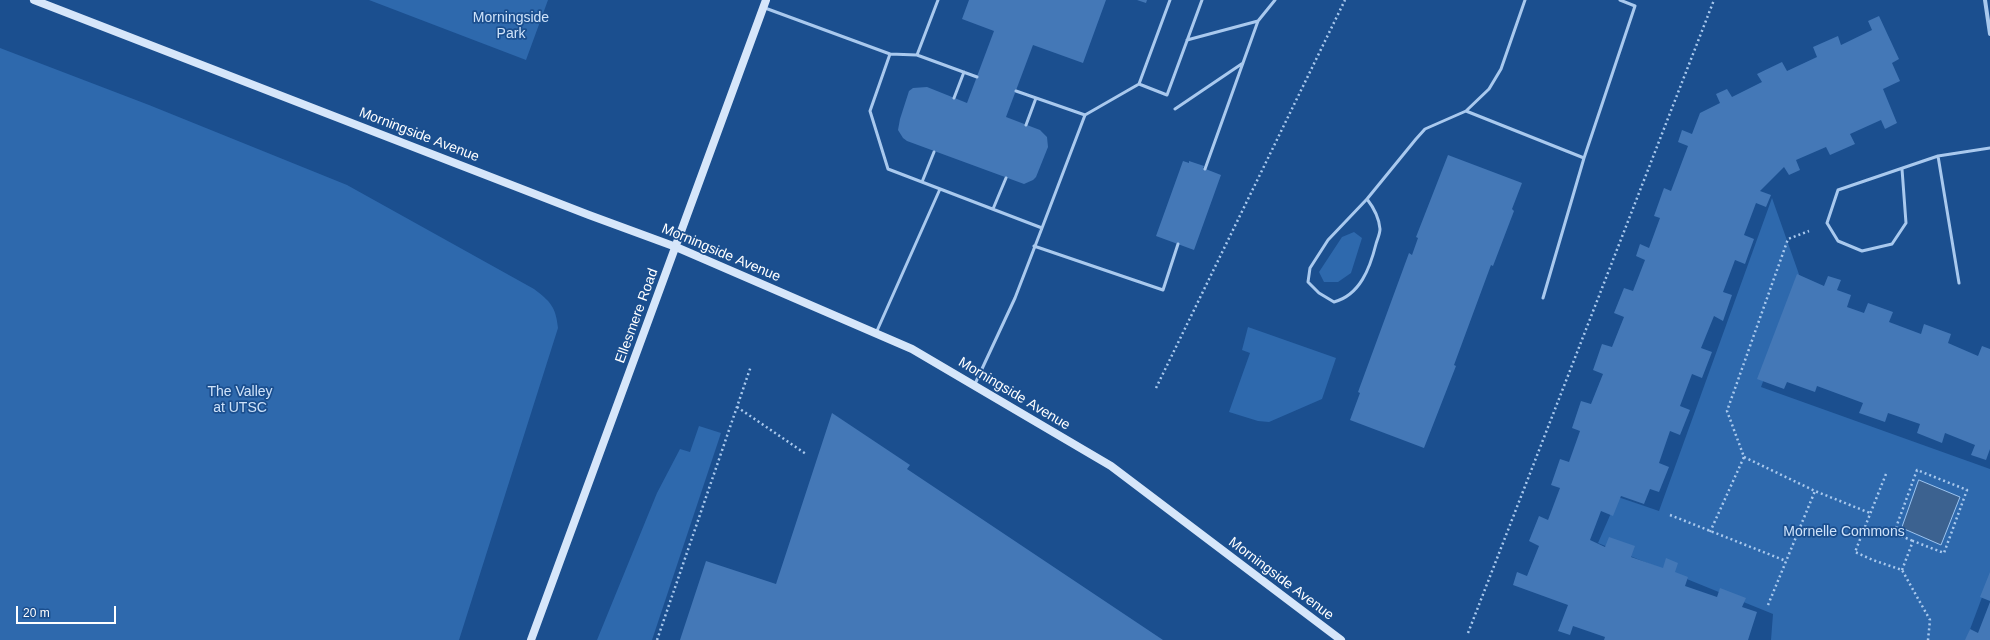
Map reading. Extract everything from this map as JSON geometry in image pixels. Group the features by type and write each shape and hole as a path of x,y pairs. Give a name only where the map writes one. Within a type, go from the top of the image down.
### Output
{"main road":[{"name":"Morningside Avenue","path":"34,0 589,215 676,247 912,349 1111,466 1341,640"},
{"name":"Ellesmere Road","path":"531,640 676,247 702,171 765,4"}],"street":[{"path":"1985,0 1990,34"}],"lane":[{"path":"917,55 938,0"},
{"path":"974,386 1015,298 1085,115 1139,84 1170,0"},
{"path":"1139,84 1167,95 1202,0"},
{"path":"1205,169 1258,21 1275,0"},
{"path":"1367,199 1376,211 1380,230 1371,263 1362,281 1343,299 1334,302 1319,293 1308,282 1310,268 1328,240 1367,199 1425,129 1466,111 1489,89 1501,69 1525,0"},
{"path":"1543,298 1584,158 1635,6 1620,0"},
{"path":"765,4 890,54 917,55 977,77"},
{"path":"1187,40 1258,21"},
{"path":"890,54 870,111 888,168 1042,228"},
{"path":"1175,109 1243,63"},
{"path":"954,98 964,72"},
{"path":"1016,91 1085,115"},
{"path":"1026,125 1036,98"},
{"path":"1466,111 1584,158"},
{"path":"1902,169 1906,223 1892,244 1862,251 1838,241 1826,223 1838,190 1938,156 1990,148"},
{"path":"922,182 934,152"},
{"path":"1938,156 1958,283"},
{"path":"993,209 1006,178"},
{"path":"876,334 940,189"},
{"path":"1034,246 1163,290 1178,244"}],"path":[{"path":"1156,388 1345,0"},
{"path":"1468,633 1714,0"},
{"path":"1826,223 1788,239 1727,411 1744,457 1815,491 1870,513"},
{"path":"657,640 751,366"},
{"path":"737,407 806,454"},
{"path":"1710,532 1744,457"},
{"path":"1917,470 1967,490 1944,553 1913,541 1894,532 1917,470"},
{"path":"1886,474 1855,552 1902,570 1930,620 1928,640"},
{"path":"1768,605 1815,491"},
{"path":"1670,515 1710,532 1786,560"},
{"path":"1902,570 1913,541"}],"green space":[{"name":"Morningside Park","path":"369,0 548,0 526,60"},
{"name":"The Valley at UTSC","path":"0,48 149,105 347,185 534,289 548,301 556,315 558,328 459,640 0,640"},
{"name":"Mornelle Commons","path":"1772,198 1801,280 1761,387 1990,469 1990,576 1966,640 1771,640 1773,614 1598,543 1618,497 1659,511"},
{"path":"1354,232 1362,238 1351,273 1338,282 1324,282 1319,272 1342,237"},
{"path":"1248,327 1336,358 1322,399 1269,422 1258,421 1229,412 1250,353 1242,350"},
{"path":"699,426 721,433 652,640 597,640 657,493 680,449 690,452"}],"shaded area":[{"path":"1919,480 1960,497 1941,545 1902,528"}],"building":[{"path":"969,0 1106,0 1083,63 1033,45 1006,117 1040,130 1047,137 1048,147 1036,177 1024,184 907,141 898,130 909,91 913,88 927,87 967,103 994,31 962,19"},
{"path":"1137,0 1147,0 1146,3"},
{"path":"1879,16 1899,59 1892,63 1900,81 1883,89 1897,123 1885,129 1881,120 1850,134 1855,144 1830,155 1826,147 1796,160 1800,170 1789,175 1784,167 1760,191 1771,195 1766,207 1756,203 1744,235 1754,239 1745,264 1735,260 1723,292 1732,295 1723,321 1714,316 1701,348 1712,352 1702,378 1692,374 1680,406 1690,410 1680,435 1670,431 1659,463 1669,467 1659,492 1650,489 1644,504 1621,496 1613,516 1601,511 1590,540 1605,547 1609,537 1635,546 1631,557 1663,568 1666,558 1678,563 1675,572 1688,577 1685,586 1717,597 1720,588 1746,598 1742,607 1757,612 1748,640 1604,640 1605,637 1573,626 1570,635 1558,631 1568,605 1513,585 1517,572 1527,576 1539,546 1529,541 1539,516 1548,520 1560,488 1551,485 1560,459 1569,462 1580,431 1572,428 1581,401 1591,404 1603,374 1593,370 1602,344 1612,347 1624,317 1614,313 1624,288 1633,291 1645,260 1636,256 1640,244 1649,248 1660,218 1654,216 1664,188 1671,191 1688,146 1678,142 1682,130 1692,134 1700,113 1720,103 1716,94 1727,89 1732,97 1762,82 1757,74 1782,62 1787,71 1817,57 1813,47 1838,36 1841,45 1872,30 1868,21"},
{"path":"1448,155 1522,183 1512,209 1514,211 1493,266 1491,265 1454,365 1456,366 1424,448 1350,420 1360,393 1358,392 1409,253 1412,255 1418,238 1416,237"},
{"path":"1183,161 1189,163 1189,161 1204,166 1203,168 1221,175 1194,250 1156,236"},
{"path":"1797,274 1824,286 1828,276 1841,280 1837,290 1851,295 1847,307 1864,313 1868,303 1893,312 1889,322 1921,334 1924,324 1951,334 1948,343 1978,356 1982,346 1990,349 1990,449 1986,460 1971,455 1975,445 1945,433 1942,443 1917,433 1920,424 1888,413 1885,422 1859,413 1863,403 1817,386 1815,392 1787,382 1784,389 1757,379"},
{"path":"832,413 910,465 907,469 1163,640 680,640 706,561 776,584"},
{"path":"1990,572 1990,601 1980,597"},
{"path":"1990,602 1990,640 1965,640 1970,629 1978,633"}]}
